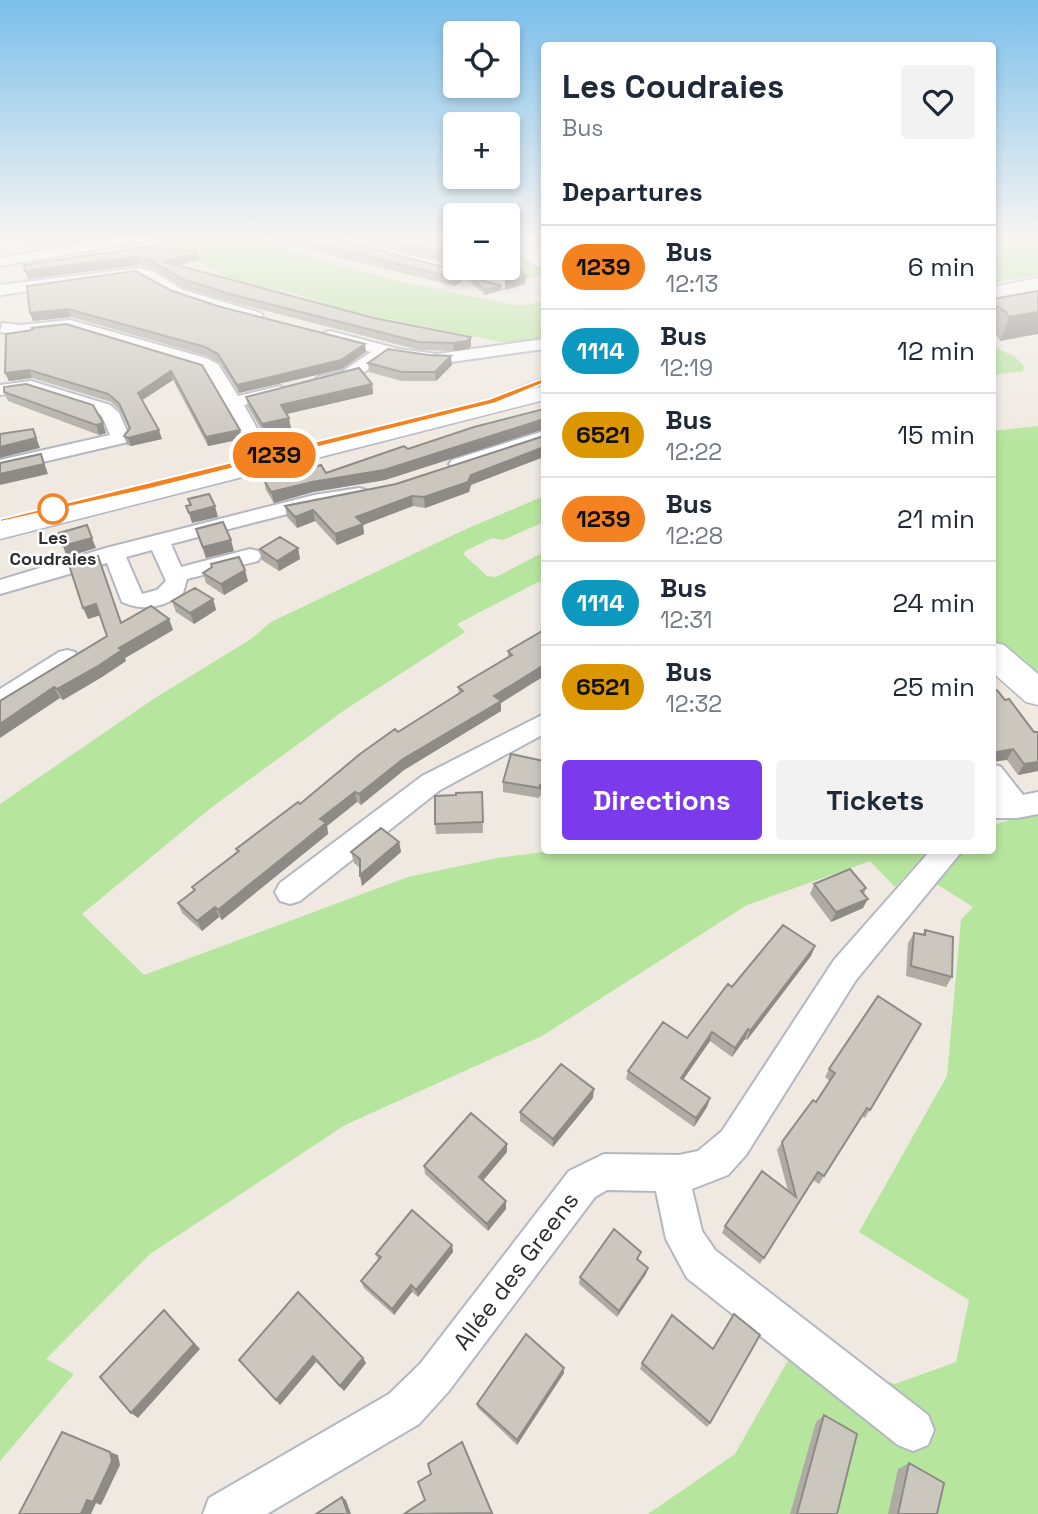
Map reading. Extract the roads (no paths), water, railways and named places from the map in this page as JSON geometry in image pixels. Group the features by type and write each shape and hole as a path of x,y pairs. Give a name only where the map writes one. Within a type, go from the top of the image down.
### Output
{"main road":[{"path":"0,519 150,486 541,388"},
{"path":"0,530 541,394"},
{"path":"996,656 1038,693"}],"street":[{"path":"5,315 34,306"},
{"path":"222,306 265,318"},
{"path":"5,315 70,325 200,362 212,368 255,440"},
{"path":"318,332 419,358 447,360 541,344"},
{"path":"233,402 349,375 384,350"},
{"path":"0,390 37,387 104,409 110,413 121,438 0,466"},
{"path":"441,470 541,438"},
{"path":"0,587 114,553 321,499 378,490"},
{"path":"114,553 130,597 136,601 157,599 175,589 176,575 159,541"},
{"path":"176,575 250,556"},
{"path":"0,701 67,658"},
{"path":"290,892 431,783 541,725"},
{"path":"996,779 1016,805"},
{"name":"Allée des Greens","path":"225,1514 404,1409 434,1378 582,1184 604,1172 670,1173 700,1169 715,1162 734,1143 845,970 946,854"},
{"path":"670,1173 685,1239 701,1264 913,1430"}],"lane":[{"path":"492,401 541,382"}],"place":[{"name":"Les Coudraies","path":"53,509"}]}
